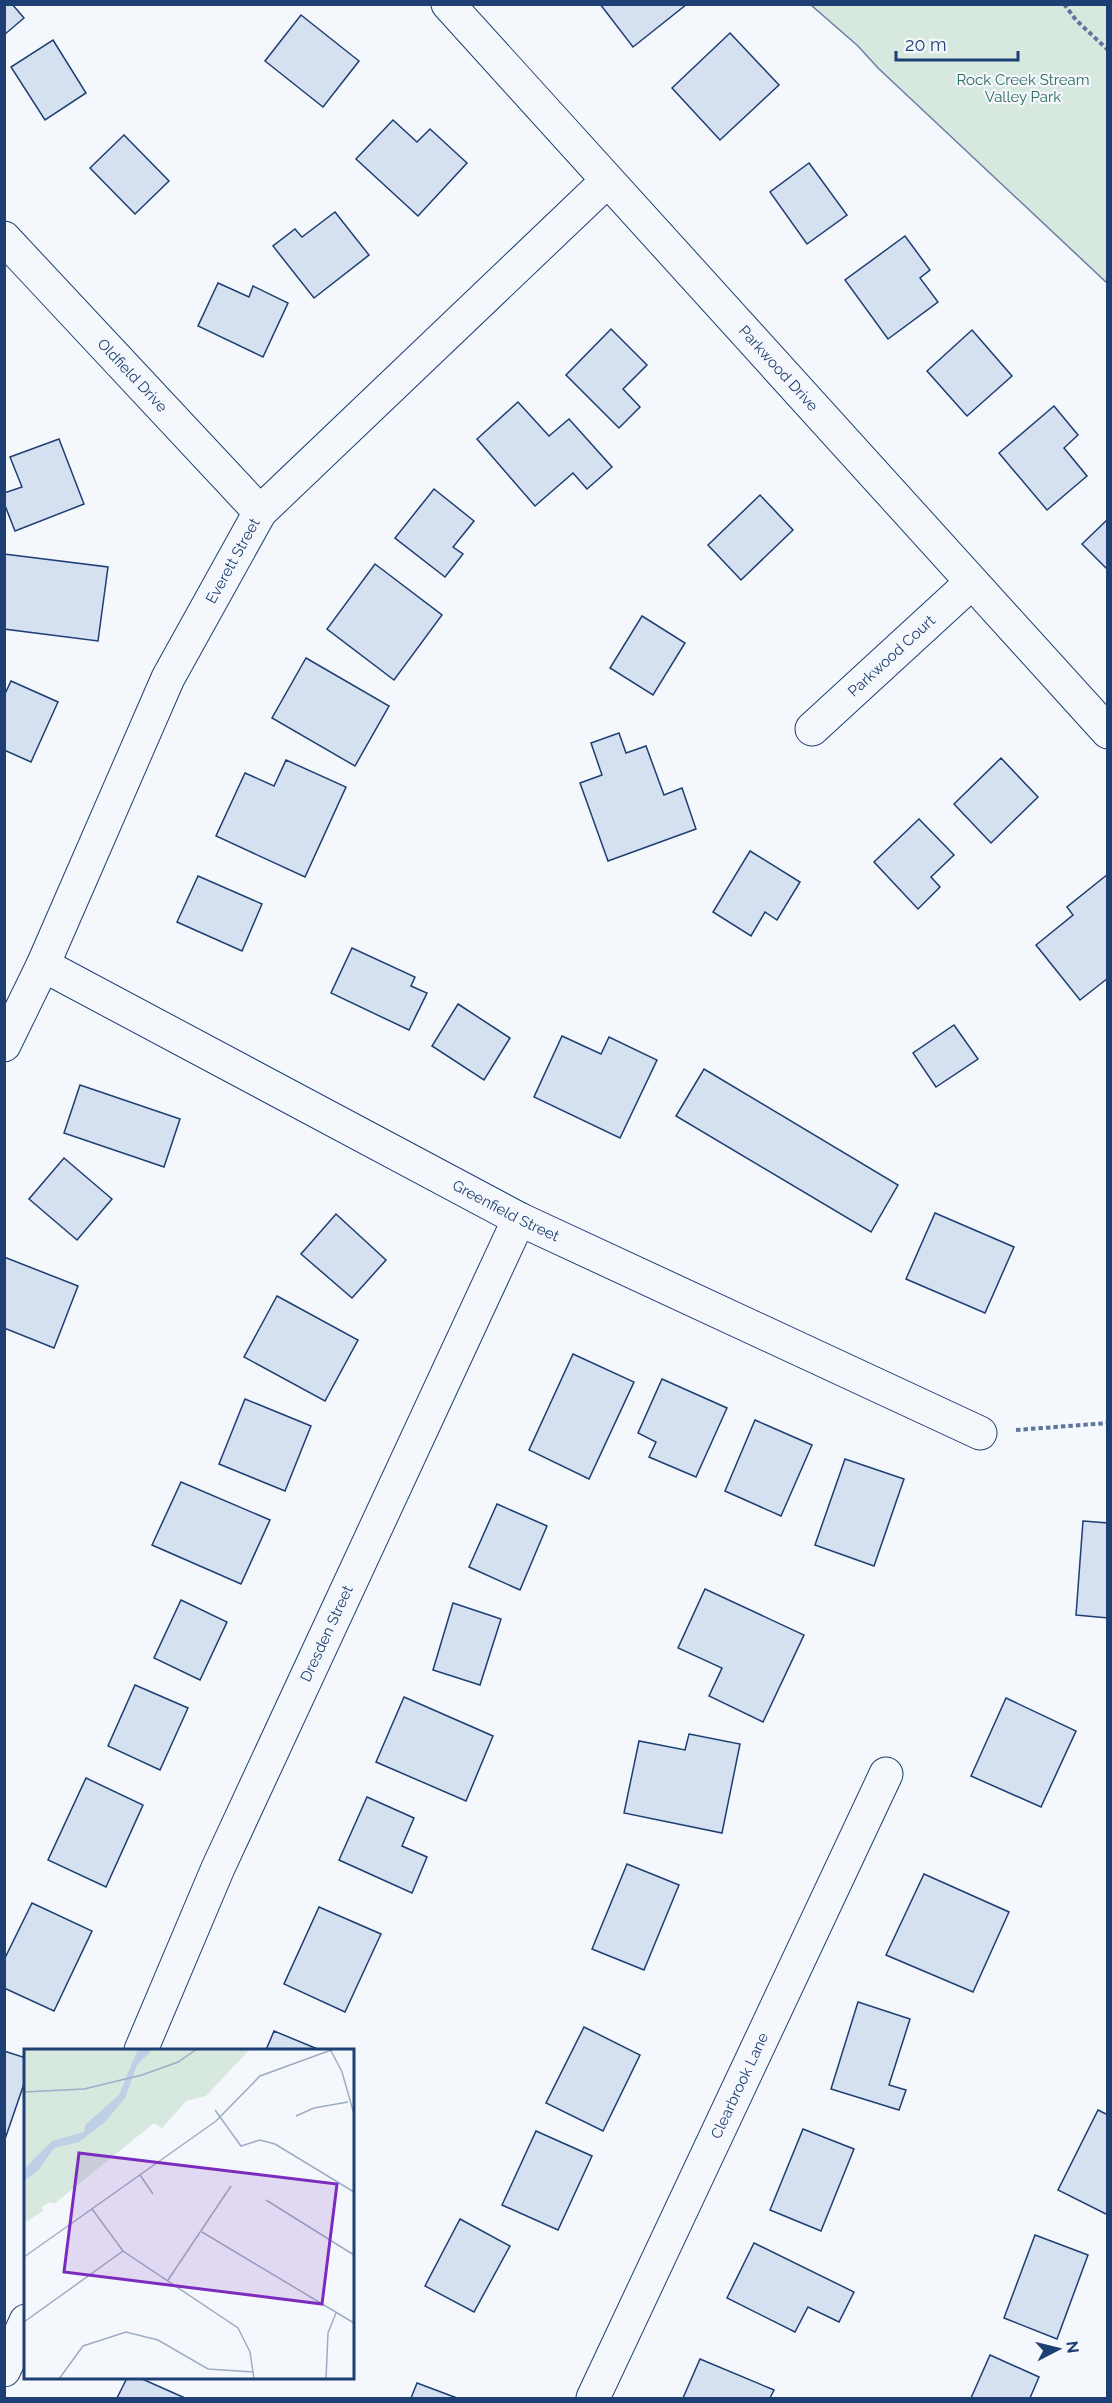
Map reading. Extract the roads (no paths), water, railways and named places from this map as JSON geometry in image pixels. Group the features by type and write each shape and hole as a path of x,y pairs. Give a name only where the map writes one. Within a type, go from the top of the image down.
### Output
{"street":[{"name":"Parkwood Drive","path":"448,4 1107,732"},
{"name":"Everett Street","path":"4,1045 43,965 168,678 260,512 607,181"},
{"name":"Oldfield Drive","path":"4,238 260,512"},
{"name":"Parkwood Court","path":"812,729 971,583"},
{"name":"Greenfield Street","path":"43,965 519,1219 980,1433"},
{"name":"Dresden Street","path":"141,2049 218,1869 519,1219"},
{"name":"Clearbrook Lane","path":"593,2398 886,1774"},
{"path":"4,2370 24,2325"}],"park label":[{"name":"Rock Creek Stream Valley Park","path":"1023,88"}]}
